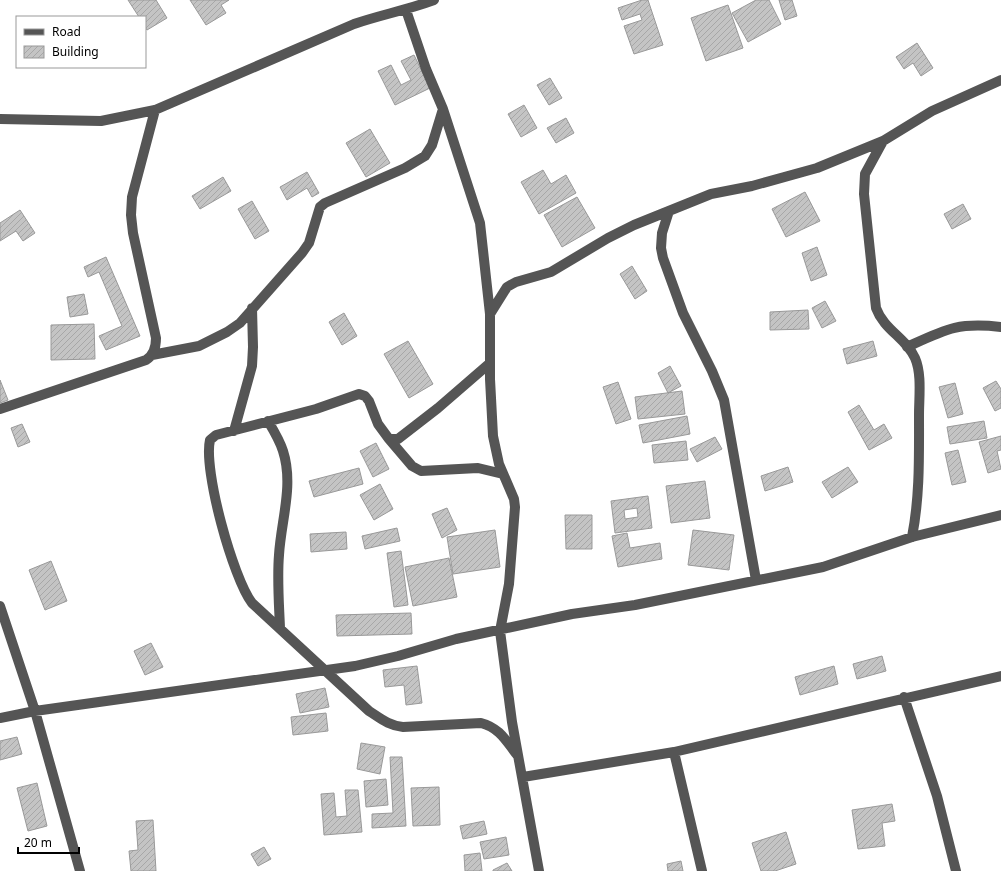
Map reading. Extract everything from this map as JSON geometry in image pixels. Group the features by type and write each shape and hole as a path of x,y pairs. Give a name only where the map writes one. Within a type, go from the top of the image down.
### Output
{"street":[{"path":"0,119 101,121 155,110 354,24 374,17 406,10 434,0"},
{"path":"406,10 426,69 442,109 480,223 490,314 490,363 493,436 496,453 515,507 509,584 500,631 512,722 520,758 539,871"},
{"path":"490,314 507,287 522,279 546,274 614,235 711,194 752,186 817,168 883,141 932,111 1001,80"},
{"path":"152,355 199,346 210,342 240,323 309,243 320,207 325,203 406,168 425,156 432,145 442,109"},
{"path":"0,409 146,360 152,355 156,345 156,338 132,233 131,215 132,197 155,110"},
{"path":"883,141 865,174 864,185 874,298 879,317 907,346 915,357 919,376 919,498 912,537"},
{"path":"669,211 661,237 663,258 683,313 712,370 724,400 756,580"},
{"path":"234,431 252,366 254,347 252,308"},
{"path":"907,346 959,325 980,324 1001,327"},
{"path":"388,439 398,439 438,408 490,363"},
{"path":"503,474 478,468 421,471 412,466 388,439 378,424 369,401 365,396 359,394 316,409 214,436 210,440 208,447 219,520 248,598 369,711 394,726 455,726 481,723 486,724 496,729 520,758"},
{"path":"268,421 283,451 287,470 278,560 280,628"},
{"path":"0,718 35,711 324,669 355,666 398,656 456,639 500,631 572,614 635,605 823,567 912,537 1001,516"},
{"path":"0,606 35,711 80,871"},
{"path":"523,777 674,752 904,697 1001,676"},
{"path":"904,697 937,796 956,871"},
{"path":"674,752 702,871"}],"building":[{"path":"128,0 156,0 167,18 147,30 146,16 138,16"},
{"path":"190,0 229,0 221,5 226,13 206,25"},
{"path":"642,0 648,0 663,45 634,54 624,26 642,20 640,14 622,20 618,8"},
{"path":"756,0 769,0 781,24 748,42 732,13"},
{"path":"779,0 792,0 797,16 785,20"},
{"path":"728,5 743,48 706,61 691,18"},
{"path":"917,43 933,68 921,76 913,63 904,69 896,57"},
{"path":"414,55 430,88 395,105 378,71 391,65 401,85 411,80 401,61"},
{"path":"550,78 562,98 549,105 537,85"},
{"path":"524,105 537,128 521,137 508,114"},
{"path":"566,118 574,133 556,143 547,128"},
{"path":"370,129 390,163 366,177 346,143"},
{"path":"543,170 551,184 566,175 576,193 539,214 521,182"},
{"path":"307,172 319,193 312,197 307,188 287,200 280,187"},
{"path":"223,177 231,191 200,209 192,196"},
{"path":"805,192 820,221 786,237 772,209"},
{"path":"577,197 595,228 562,247 544,215"},
{"path":"252,201 269,231 255,239 238,209"},
{"path":"963,204 971,219 952,229 944,214"},
{"path":"20,210 35,233 23,241 16,231 0,241 0,223"},
{"path":"817,247 827,275 811,281 802,253"},
{"path":"106,257 140,336 106,350 99,336 122,326 99,272 88,277 84,267"},
{"path":"632,266 647,291 635,299 620,274"},
{"path":"84,294 88,314 70,317 67,297"},
{"path":"825,301 836,321 822,328 812,308"},
{"path":"808,310 809,329 770,330 770,312"},
{"path":"344,313 357,336 342,345 329,322"},
{"path":"94,324 95,359 51,360 51,325"},
{"path":"408,341 433,384 409,398 384,354"},
{"path":"873,341 877,356 847,364 843,349"},
{"path":"670,366 681,386 668,393 658,373"},
{"path":"0,380 8,400 0,403"},
{"path":"996,381 1001,389 1001,408 995,411 983,388"},
{"path":"618,382 631,419 616,424 603,387"},
{"path":"955,383 963,414 948,418 939,387"},
{"path":"682,391 685,414 638,419 635,397"},
{"path":"859,405 874,430 884,424 892,438 869,450 848,412"},
{"path":"687,416 690,434 643,443 639,425"},
{"path":"984,421 987,438 950,444 947,427"},
{"path":"22,424 30,442 18,447 11,428"},
{"path":"1001,436 1001,450 997,451 1001,469 988,473 979,442"},
{"path":"715,437 722,449 697,462 690,449"},
{"path":"686,441 688,460 654,463 652,445"},
{"path":"376,443 389,469 373,477 360,451"},
{"path":"958,450 966,482 952,485 945,453"},
{"path":"788,467 793,482 765,491 761,476"},
{"path":"848,467 858,482 832,498 822,482"},
{"path":"359,468 363,484 314,497 309,481"},
{"path":"705,481 710,518 671,523 666,486"},
{"path":"380,484 393,509 374,520 360,495"},
{"path":"648,496 652,528 615,533 611,501","holes":["637,508 638,517 625,519 624,510"]},
{"path":"447,508 457,530 442,538 432,514"},
{"path":"565,515 592,515 592,549 566,549"},
{"path":"397,528 400,541 365,549 362,536"},
{"path":"495,530 500,567 453,574 447,537"},
{"path":"693,530 734,535 729,570 688,565"},
{"path":"346,532 347,549 311,552 310,534"},
{"path":"627,533 630,548 660,543 662,559 618,567 612,536"},
{"path":"401,551 408,605 394,607 387,553"},
{"path":"449,558 457,597 413,606 405,567"},
{"path":"51,561 67,601 45,610 29,570"},
{"path":"411,613 412,634 337,636 336,615"},
{"path":"151,643 163,667 145,675 134,651"},
{"path":"882,656 886,671 857,679 853,664"},
{"path":"417,666 422,703 406,705 404,685 385,687 383,670"},
{"path":"834,666 838,684 800,695 795,677"},
{"path":"325,688 329,707 300,713 296,694"},
{"path":"326,713 328,731 293,735 291,717"},
{"path":"17,737 22,754 0,760 0,741"},
{"path":"361,743 385,747 380,774 357,769"},
{"path":"390,757 402,757 406,826 372,828 372,814 393,813"},
{"path":"386,779 388,805 366,807 364,781"},
{"path":"37,783 47,826 28,831 17,788"},
{"path":"439,787 440,825 413,826 411,788"},
{"path":"345,790 358,790 362,832 324,835 321,794 334,793 336,817 347,816"},
{"path":"892,804 895,821 882,823 885,846 858,849 852,810"},
{"path":"153,820 156,871 131,871 129,851 138,850 136,821"},
{"path":"484,821 487,834 463,839 460,826"},
{"path":"786,832 796,864 775,871 761,871 752,843"},
{"path":"506,837 509,855 484,859 480,842"},
{"path":"264,847 271,859 258,866 251,854"},
{"path":"480,853 482,871 465,871 464,855"},
{"path":"681,861 683,871 668,871 667,864"},
{"path":"507,863 512,871 493,871 493,870"}]}
